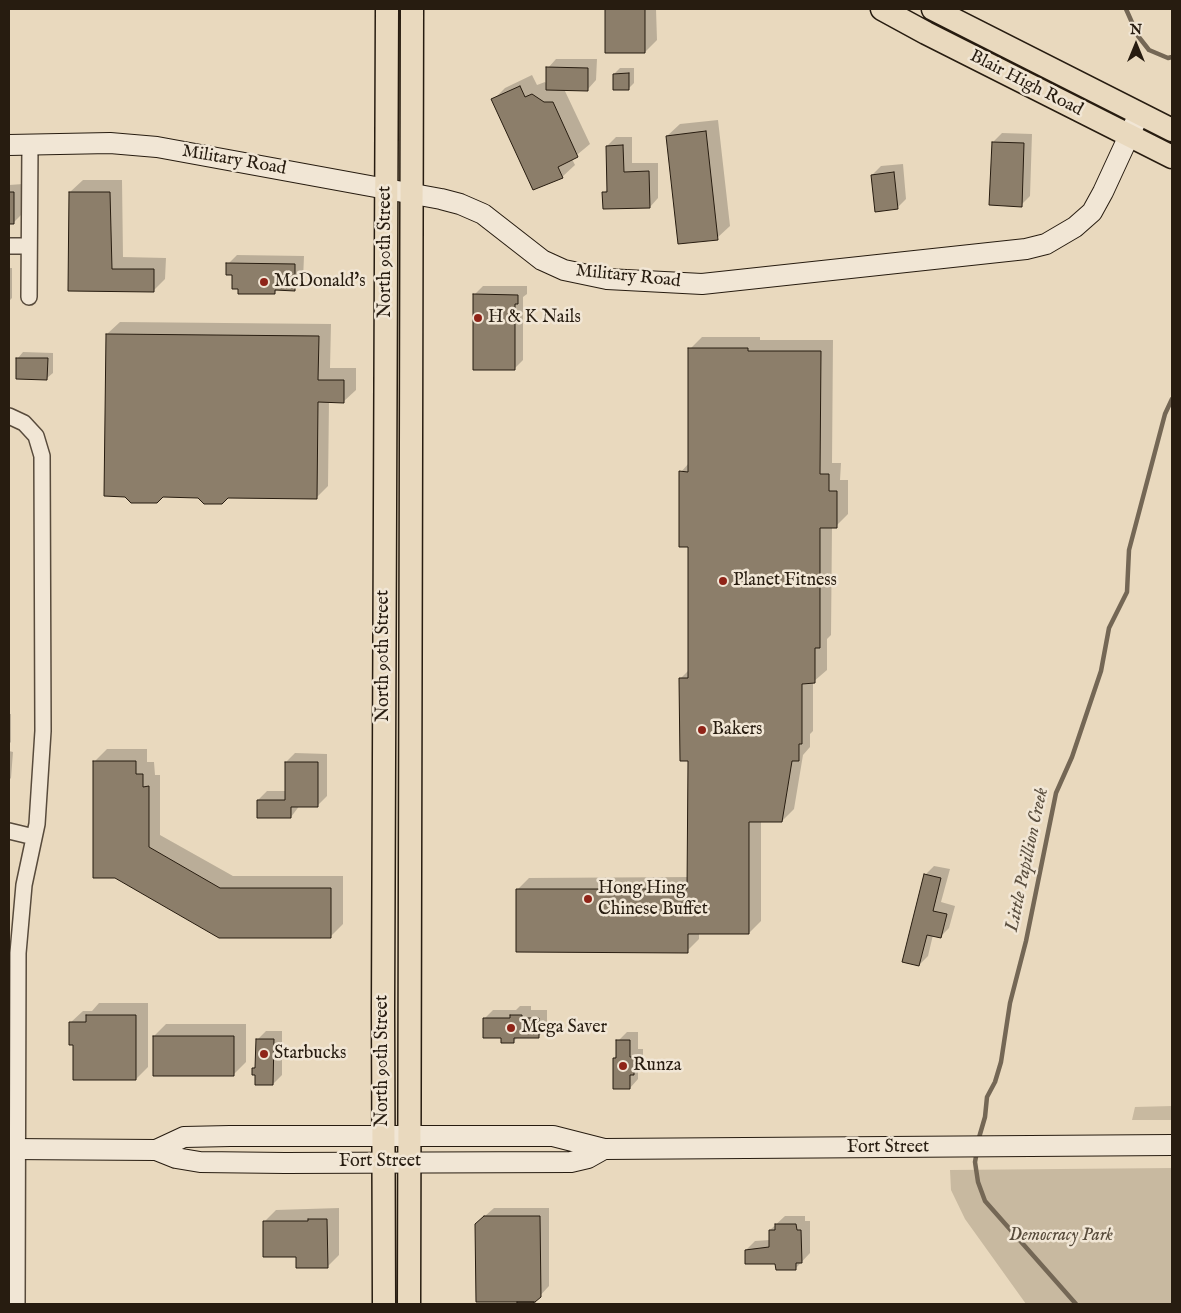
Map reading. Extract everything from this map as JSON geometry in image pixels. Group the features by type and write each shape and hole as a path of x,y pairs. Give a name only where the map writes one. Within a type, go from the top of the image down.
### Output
{"main road":[{"name":"North 90th Street","path":"384,1304 383,742 387,9"},
{"name":"North 90th Street","path":"409,1304 412,9"},
{"name":"Blair High Road","path":"882,9 926,34 1172,157"},
{"name":"Blair High Road","path":"933,9 1172,130"},
{"name":"Military Road","path":"9,145 110,143 157,147 411,194 472,208 495,222 542,260 579,274 660,283 736,282 1018,250 1046,244 1064,235 1092,212 1139,114"},
{"path":"383,742 395,749 398,784 410,838"},
{"name":"Fort Street","path":"156,1150 184,1137 383,1136 554,1136 604,1149 1172,1145"},
{"name":"Fort Street","path":"13,1150 156,1150 176,1158 200,1162 571,1162 588,1158 604,1149"}],"street":[{"path":"29,297 30,144"},
{"path":"9,246 29,246"},
{"path":"9,416 24,424 36,436 42,456 42,732 39,801 20,921 14,1025 13,1150 17,1304"},
{"path":"9,831 34,837"}],"green space":[{"path":"1172,1106 1172,1120 1132,1120 1135,1107"},
{"name":"Democracy Park","path":"1172,1168 1172,1304 1026,1304 965,1219 951,1190 950,1170"}],"building":[{"path":"605,9 645,9 645,53 605,53"},
{"path":"546,67 588,68 588,91 546,90"},
{"path":"629,73 629,90 613,90 613,74"},
{"path":"520,86 525,97 532,94 544,102 553,102 578,157 558,167 563,178 533,190 491,99"},
{"path":"706,131 718,240 678,244 666,136"},
{"path":"992,142 1024,143 1022,207 989,205"},
{"path":"623,145 624,172 649,171 650,208 603,209 602,192 607,192 606,146"},
{"path":"894,172 898,209 875,212 871,175"},
{"path":"9,192 14,192 14,224 9,224"},
{"path":"69,192 110,192 112,269 154,269 154,292 68,291"},
{"name":"McDonald's","path":"226,263 295,264 295,291 275,290 275,294 238,294 238,289 232,289 232,275 226,275"},
{"path":"473,294 518,295 518,304 515,304 515,370 473,370"},
{"path":"106,334 319,336 318,380 344,380 344,403 318,402 317,499 228,498 222,504 204,504 198,498 163,497 157,503 131,503 125,497 104,496"},
{"path":"688,348 748,348 748,351 821,351 820,474 829,474 829,491 837,491 837,528 820,528 820,648 815,648 815,683 802,684 802,744 799,744 799,761 792,761 782,822 749,822 749,934 688,934 688,953 516,952 516,889 687,889 688,761 680,761 679,678 688,678 688,547 679,547 679,471 688,472"},
{"path":"16,358 48,358 47,380 16,379"},
{"path":"93,761 136,761 136,774 143,774 143,787 149,786 149,847 220,888 331,888 331,938 219,938 115,878 93,878"},
{"path":"285,762 318,762 318,807 291,807 291,818 257,818 257,800 285,800"},
{"path":"924,874 941,878 933,911 947,914 941,938 927,935 919,966 902,962"},
{"path":"86,1015 136,1015 136,1080 73,1080 73,1045 69,1045 69,1022 86,1022"},
{"name":"Mega Saver","path":"510,1015 522,1015 522,1018 539,1018 539,1038 514,1038 514,1043 501,1043 501,1038 483,1038 483,1018 510,1018"},
{"path":"153,1036 234,1036 234,1076 153,1076"},
{"name":"Starbucks","path":"256,1039 274,1039 273,1085 255,1085 255,1075 252,1075 252,1068 255,1068"},
{"name":"Runza","path":"616,1040 630,1040 630,1057 634,1057 634,1075 630,1075 630,1089 613,1089 613,1058 616,1058"},
{"path":"484,1216 540,1216 541,1297 535,1302 476,1302 475,1224"},
{"path":"308,1219 327,1219 328,1268 296,1268 296,1257 263,1257 263,1221 308,1221"},
{"path":"775,1224 796,1224 797,1230 801,1230 802,1263 796,1263 796,1270 776,1270 775,1264 745,1264 745,1250 769,1247 769,1230 775,1230"},
{"path":"517,1302 534,1302 534,1304 517,1304"}],"waterway":[{"path":"1126,9 1138,36 1149,50 1168,58 1172,57"},
{"name":"Little Papillion Creek","path":"978,1141 985,1117 987,1097 995,1082 1001,1062 1010,1003 1026,941 1056,793 1072,757 1101,671 1109,628 1127,592 1129,550 1165,414 1172,399"},
{"name":"Little Papillion Creek","path":"977,1151 975,1162 978,1182 985,1201 1076,1304"}],"place":[{"name":"McDonald's","path":"264,282"},
{"name":"H & K Nails","path":"478,318"},
{"name":"Planet Fitness","path":"723,581"},
{"name":"Bakers","path":"702,730"},
{"name":"Hong Hing Chinese Buffet","path":"588,899"},
{"name":"Mega Saver","path":"511,1028"},
{"name":"Starbucks","path":"264,1054"},
{"name":"Runza","path":"623,1066"}]}
